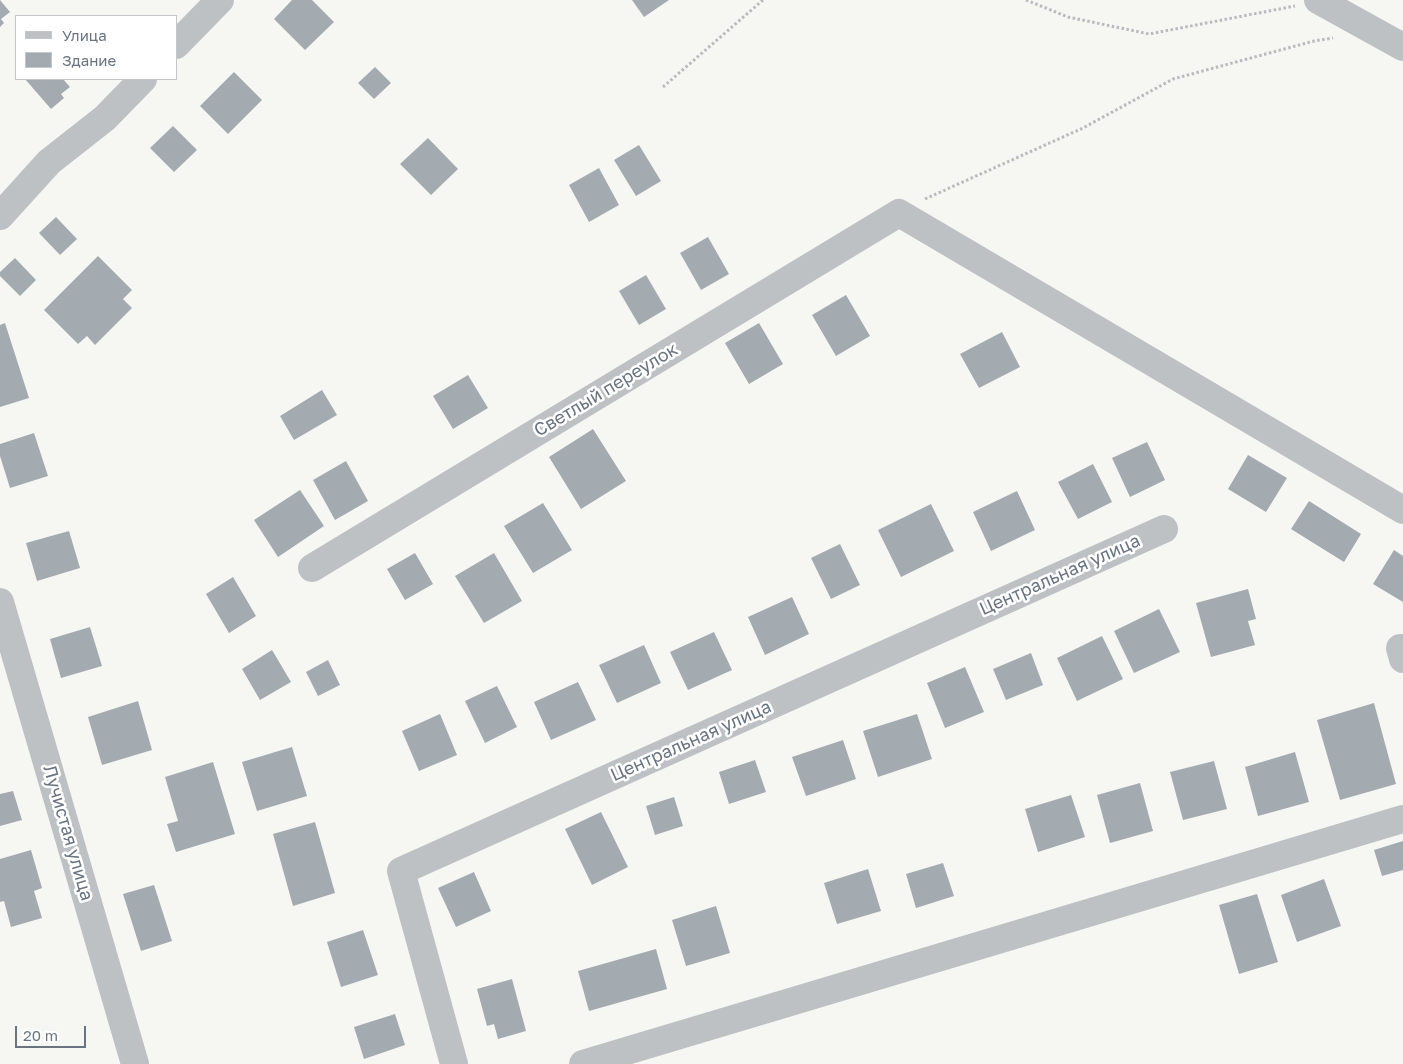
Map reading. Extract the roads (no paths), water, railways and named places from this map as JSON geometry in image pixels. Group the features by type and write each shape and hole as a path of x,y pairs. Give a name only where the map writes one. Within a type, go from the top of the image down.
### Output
{"street":[{"path":"178,43 220,0"},
{"path":"1319,1 1377,31 1403,47"},
{"path":"0,216 50,162 104,118 142,80"},
{"name":"Светлый переулок","path":"312,568 899,213 1403,510"},
{"name":"Центральная улица","path":"454,1064 401,871 1164,529"},
{"name":"Лучистая улица","path":"0,602 135,1064"},
{"path":"583,1064 1403,819"}]}
